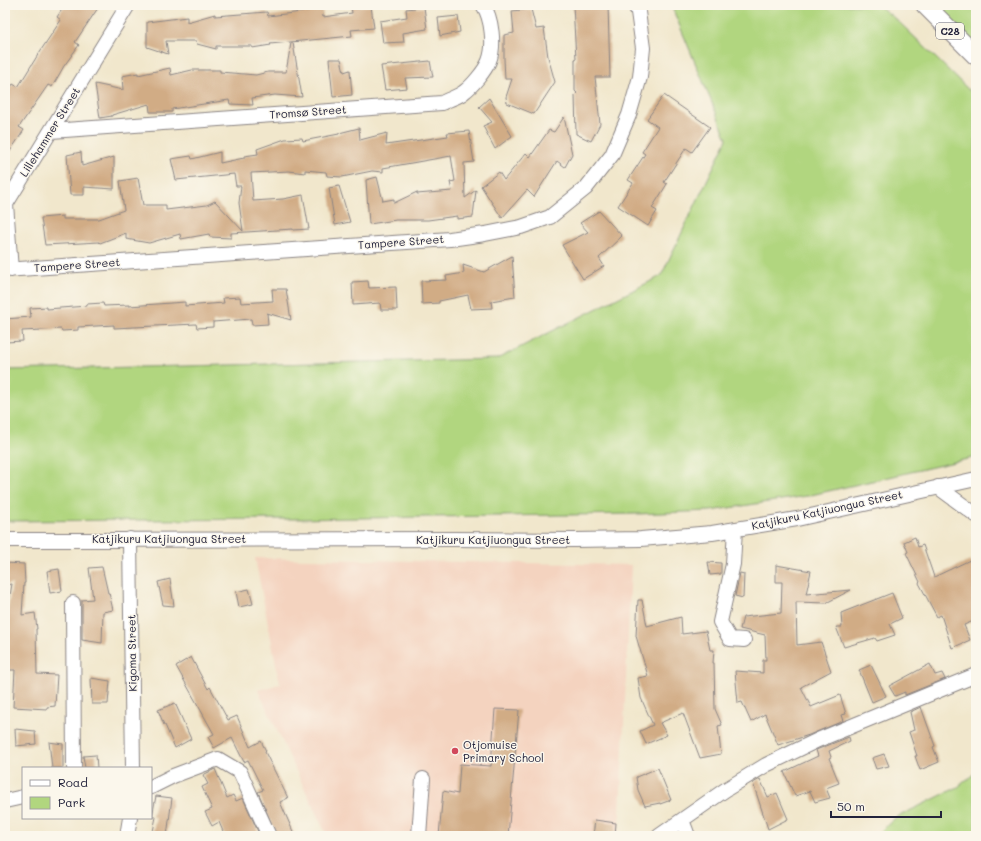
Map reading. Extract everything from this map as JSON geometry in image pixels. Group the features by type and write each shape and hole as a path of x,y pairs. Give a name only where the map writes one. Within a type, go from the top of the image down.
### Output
{"main road":[{"name":"C28","path":"925,5 976,56"}],"street":[{"name":"Lillehammer Street","path":"8,270 6,204 128,5"},
{"name":"Tromsø Street","path":"51,131 442,102 464,92 478,78 489,61 493,38 487,11 483,5"},
{"name":"Tampere Street","path":"8,270 450,239 521,227 550,217 586,188 612,155 629,115 640,77 643,48 638,12 635,5"},
{"name":"Katjikuru Katjiuongua Street","path":"5,540 641,539 712,532 797,519 976,479"},
{"path":"938,487 976,515"},
{"path":"735,529 733,564 720,622 730,639 744,640"},
{"name":"Kigoma Street","path":"130,539 133,767"},
{"path":"73,603 74,767"},
{"path":"659,836 725,790 766,765 818,740 976,676"},
{"path":"152,787 174,776 218,759 240,772 269,836"},
{"path":"419,836 423,779"},
{"path":"5,801 22,797"},
{"path":"127,836 130,819"},
{"path":"682,820 688,836"}],"shaded area":[{"name":"Otjomuise Primary School","path":"255,558 631,565 618,836 327,836 258,690 280,684"}],"green space":[{"path":"671,5 878,5 898,21 976,97 976,457 807,496 710,511 636,514 290,519 5,521 5,370 497,359 661,276 727,139"},
{"path":"926,5 976,5 976,54"},
{"path":"976,772 976,836 876,836 895,818 958,787"}],"building":[{"path":"65,5 100,5 75,42 79,45 64,66 52,87 48,85 19,127 24,130 5,159 5,95 13,84 18,87 61,20 57,17"},
{"path":"573,5 608,5 610,77 595,77 600,124 591,141 576,134 575,95 577,93 575,91 576,59"},
{"path":"351,6 371,6 374,28 351,30 352,36 270,44 271,45 252,48 252,46 216,46 216,49 197,44 196,41 166,41 168,54 147,47 147,22 187,17 187,22 215,14 215,16 267,12 268,16 302,12 322,7 323,17 352,13"},
{"path":"424,7 427,29 403,33 404,42 383,43 380,21 407,17 406,9"},
{"path":"531,9 536,29 544,28 548,57 555,82 534,114 507,103 506,97 512,79 505,79 504,59 504,35 514,33 512,11"},
{"path":"458,16 460,32 440,36 438,18"},
{"path":"291,43 293,43 302,97 275,95 252,98 253,105 230,104 229,100 172,109 172,112 150,112 149,104 112,116 100,118 95,84 123,90 122,76 138,73 138,75 170,68 171,75 192,70 220,70 220,72 256,75 268,72 286,72"},
{"path":"329,59 341,59 344,72 350,70 352,95 333,97"},
{"path":"430,61 433,77 405,78 407,88 385,90 381,66"},
{"path":"664,95 710,127 692,152 686,148 664,182 667,184 652,208 657,211 648,226 618,206 633,183 628,180 645,154 642,152 658,127 647,119"},
{"path":"489,98 512,136 495,149 483,126 492,122 479,107"},
{"path":"564,117 572,154 565,167 557,161 534,197 527,190 502,218 481,186 499,172 504,180 526,153 530,157 549,130 554,132"},
{"path":"359,128 360,140 387,133 386,145 448,136 447,133 469,131 474,162 464,163 465,198 476,190 473,217 457,219 457,216 428,220 396,220 369,224 366,180 377,177 383,201 394,199 394,203 417,192 417,194 452,191 450,182 455,181 451,156 383,168 383,172 372,171 342,177 327,176 326,172 305,170 305,173 289,171 251,173 253,201 283,199 303,195 309,229 231,233 231,238 210,237 209,234 181,239 180,234 149,243 126,239 126,233 100,243 45,245 41,218 63,216 63,219 99,219 124,210 120,181 138,178 143,205 166,205 166,210 207,205 215,201 243,231 239,203 241,186 236,186 234,174 176,180 171,159 191,156 192,159 220,152 220,163 244,158 244,156 258,154 257,149 285,139 302,138 303,141 339,134"},
{"path":"81,152 82,166 114,157 114,189 84,187 84,195 70,195 67,155"},
{"path":"339,186 350,222 335,225 329,188"},
{"path":"599,211 622,236 599,258 604,266 583,279 562,245 588,232 580,223"},
{"path":"512,256 515,297 491,301 492,308 471,309 468,295 439,301 439,303 422,304 421,281 447,280 446,276 464,273 463,265 484,272"},
{"path":"368,281 369,288 396,287 397,310 381,310 380,303 353,305 352,282"},
{"path":"272,289 286,289 291,320 267,313 268,324 252,325 251,319 213,322 213,327 197,328 196,324 114,328 114,325 78,327 78,330 62,331 61,329 22,331 23,341 6,342 5,319 31,317 30,308 47,307 47,309 87,306 87,304 103,303 104,306 129,306 185,302 185,306 224,303 223,298 240,297 241,303 273,301"},
{"path":"915,537 918,547 923,545 934,577 970,560 971,564 976,562 976,620 964,625 970,640 952,648 941,615 937,617 919,583 920,582 906,553 908,552 904,542"},
{"path":"708,562 721,563 721,574 710,575"},
{"path":"5,563 24,564 25,583 22,615 35,613 37,629 37,674 57,675 55,706 47,707 47,709 13,707 15,670 5,670 5,625 12,584 5,585"},
{"path":"776,565 811,571 806,594 851,590 826,603 796,602 797,645 821,642 831,671 801,687 811,707 840,695 846,714 841,715 843,721 809,735 778,745 765,714 751,722 742,702 738,703 735,671 763,673 763,660 766,660 765,635 740,629 743,617 781,613 782,582 776,582"},
{"path":"102,567 113,610 103,612 102,643 82,640 82,600 93,599 89,568"},
{"path":"59,569 62,591 50,593 47,571"},
{"path":"740,573 744,574 743,598 735,596"},
{"path":"170,579 174,606 163,605 158,582"},
{"path":"249,589 253,604 239,607 236,592"},
{"path":"892,593 902,618 890,624 895,635 877,641 875,638 844,647 836,627 842,627 841,613"},
{"path":"638,600 642,600 647,626 681,617 682,634 706,631 710,650 714,650 713,663 715,709 722,725 718,726 721,754 700,758 683,713 660,723 667,735 646,744 640,731 653,725 641,698 638,678 648,676 636,636"},
{"path":"191,657 208,689 210,687 228,720 237,716 250,747 261,741 288,798 280,802 295,836 277,836 258,792 263,790 248,760 244,762 232,738 214,748 208,737 214,734 176,666"},
{"path":"930,664 935,675 942,673 945,679 905,695 905,692 895,696 889,686"},
{"path":"871,665 886,696 872,702 859,670"},
{"path":"91,678 110,681 108,704 92,704"},
{"path":"175,703 191,739 175,748 158,710"},
{"path":"921,707 939,762 920,770 909,732 914,730 910,712"},
{"path":"495,709 519,710 508,836 439,836 443,791 458,794 460,764 491,766"},
{"path":"15,729 35,731 36,744 16,746"},
{"path":"849,737 850,741 829,751 831,757 829,758 839,783 826,788 830,798 815,802 810,791 795,796 784,772 818,756 816,750"},
{"path":"49,742 63,744 63,767 52,767"},
{"path":"884,754 889,766 876,769 872,758"},
{"path":"96,755 97,767 85,767 83,756"},
{"path":"658,768 671,800 660,804 645,806 638,790 636,777"},
{"path":"215,769 227,798 233,795 236,801 243,798 260,836 225,836 219,822 212,826 205,812 212,809 202,787 208,784 203,775"},
{"path":"760,779 768,797 777,793 788,819 768,829 753,783"},
{"path":"156,796 172,798 167,836 152,836 156,817 152,817"},
{"path":"595,820 616,823 615,836 593,836"}],"place":[{"name":"Otjomuise Primary School","path":"455,751"}]}
